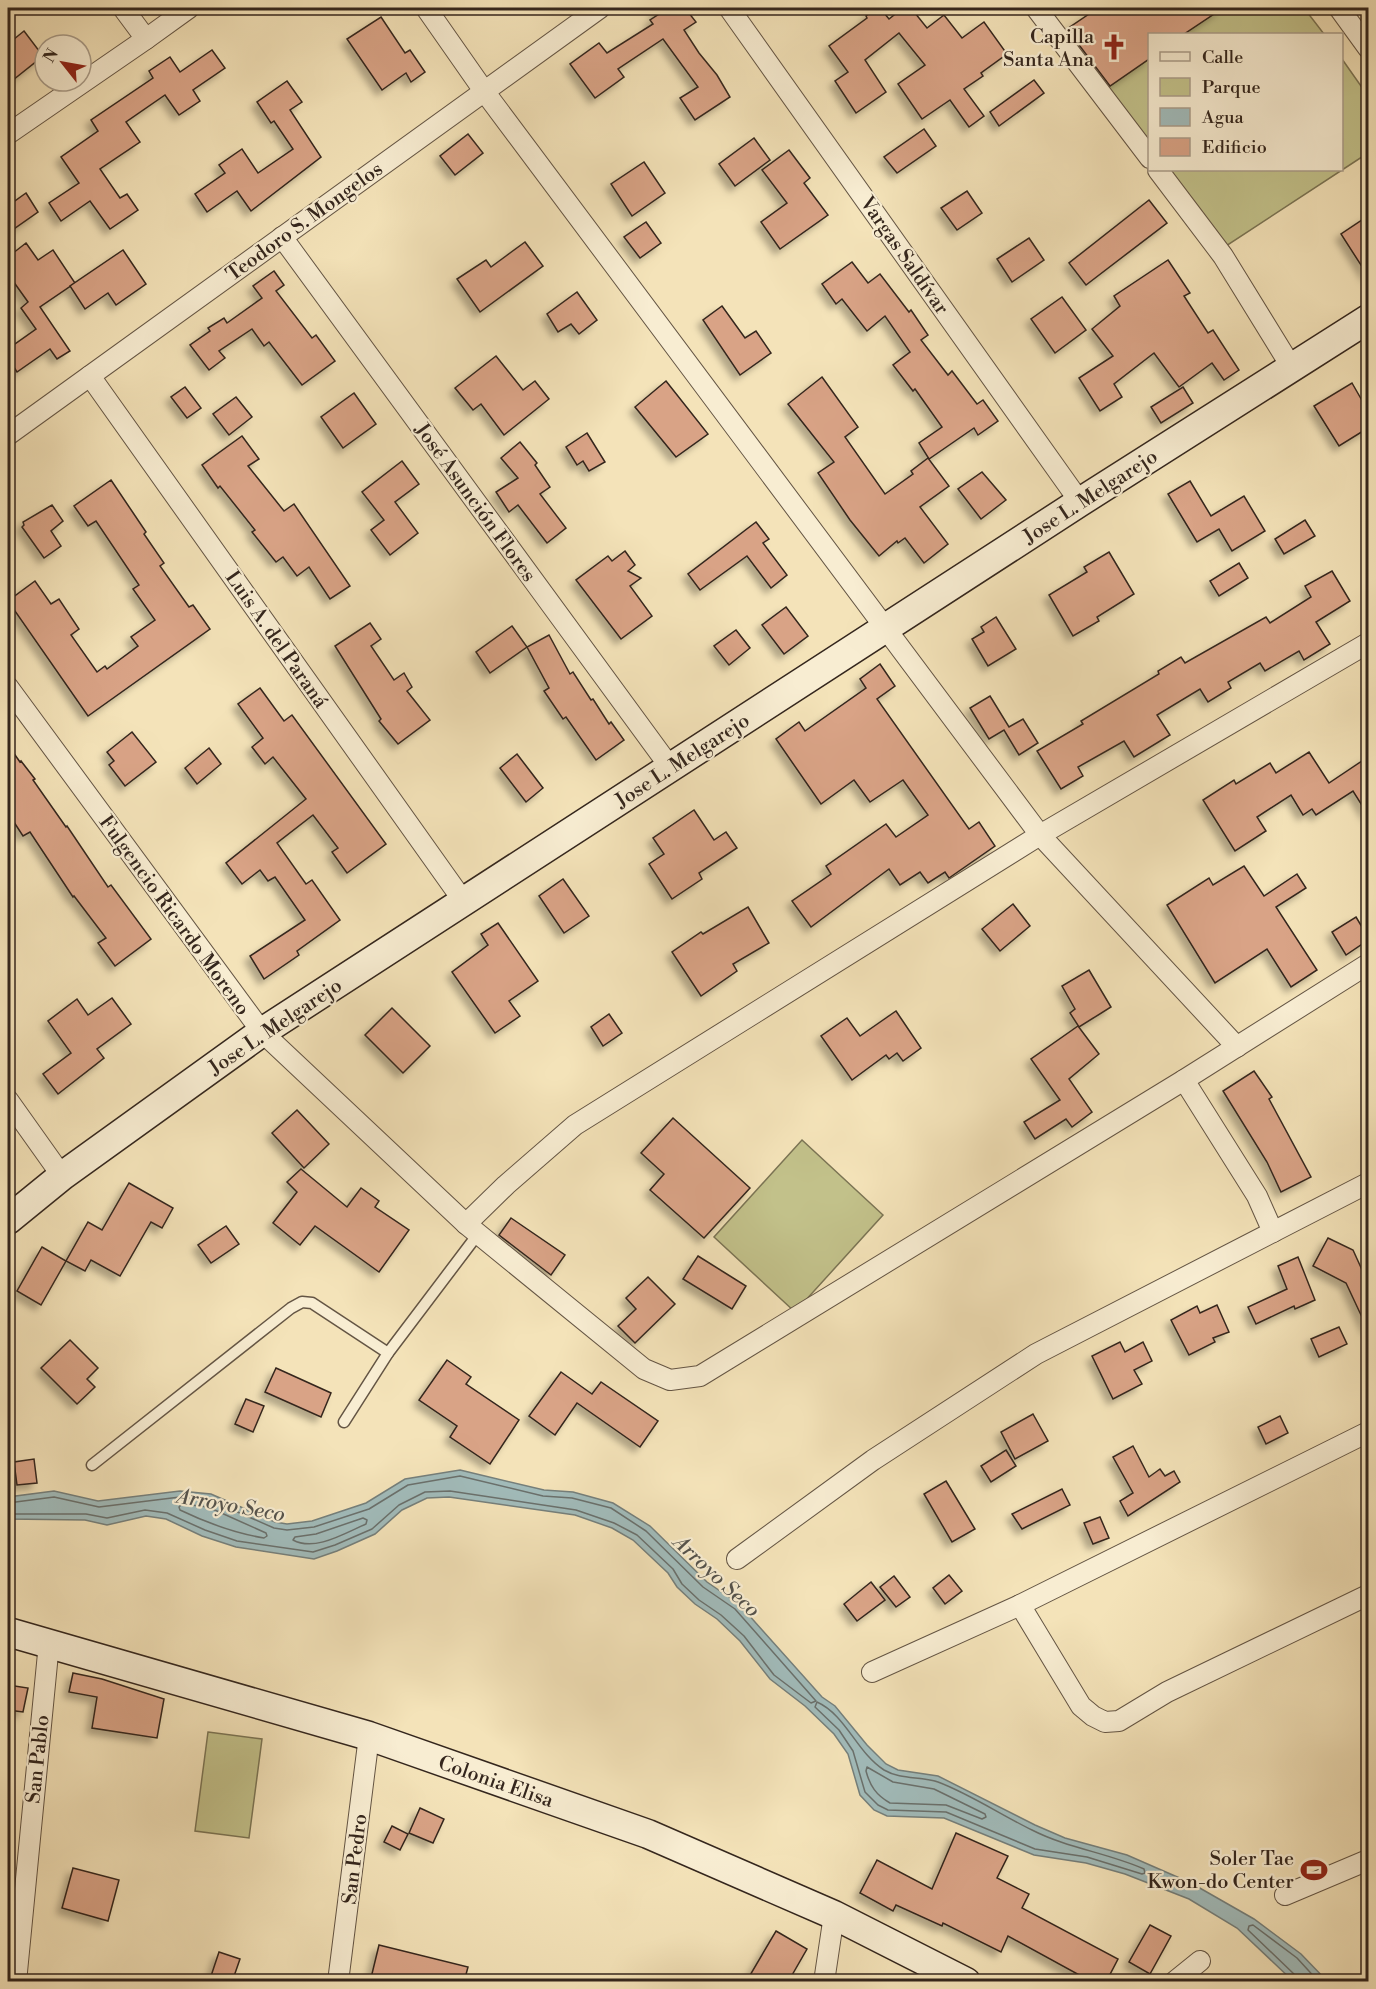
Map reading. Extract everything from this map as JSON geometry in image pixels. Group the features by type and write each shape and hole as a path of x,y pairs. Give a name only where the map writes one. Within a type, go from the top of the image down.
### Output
{"street":[{"path":"123,8 146,39"},
{"path":"8,134 189,8"},
{"path":"426,8 484,91 1040,835 1237,1047"},
{"name":"Teodoro S. Mongelos","path":"8,435 600,8"},
{"name":"Vargas Saldívar","path":"729,8 1080,502"},
{"path":"1036,8 1148,157"},
{"path":"1339,8 1367,42"},
{"path":"1159,171 1223,256 1292,368"},
{"name":"José Asunción Flores","path":"282,237 670,767"},
{"name":"Jose L. Melgarejo","path":"8,1220 62,1176 262,1032 1080,502 1368,319"},
{"name":"Luis A. del Paraná","path":"90,375 464,902"},
{"path":"472,1229 506,1185 575,1125 1040,835 1368,643"},
{"name":"Fulgencio Ricardo Moreno","path":"8,687 262,1032 472,1229 644,1369 670,1380 700,1376 1184,1080 1368,964"},
{"path":"1184,1080 1257,1196 1274,1232"},
{"path":"8,1101 62,1176"},
{"path":"736,1559 873,1460 1036,1354 1368,1183"},
{"path":"872,1672 1020,1605 1368,1432"},
{"path":"1020,1605 1081,1706 1105,1722 1119,1721 1167,1692 1368,1595"},
{"name":"Colonia Elisa","path":"8,1632 369,1736 648,1834 834,1915 966,1982"},
{"name":"San Pablo","path":"16,1982 49,1643"},
{"name":"San Pedro","path":"338,1982 369,1736"},
{"path":"1285,1896 1368,1860"},
{"path":"824,1982 834,1915"},
{"path":"1174,1982 1200,1961"}],"lane":[{"path":"344,1422 472,1229"},
{"path":"92,1465 291,1308 302,1302 312,1303 388,1353"}],"green space":[{"path":"1223,8 1304,8 1323,33 1186,33"},
{"path":"1148,60 1148,147 1106,89"},
{"path":"1343,60 1368,96 1368,153 1343,169"},
{"path":"1166,171 1341,171 1223,248"},
{"path":"802,1140 883,1215 795,1312 714,1237"},
{"path":"208,1732 262,1739 249,1838 195,1831"}],"water":[{"name":"Arroyo Seco","path":"460,1470 544,1490 573,1492 613,1503 650,1526 707,1582 739,1604 886,1764 898,1770 938,1776 1065,1838 1127,1855 1191,1883 1254,1919 1301,1954 1327,1981 1293,1981 1237,1928 1189,1899 1125,1874 1086,1863 1034,1855 944,1818 887,1816 874,1810 860,1795 848,1754 834,1734 805,1706 770,1679 740,1641 717,1619 695,1604 677,1587 668,1573 633,1540 612,1528 575,1515 449,1497 427,1498 402,1510 375,1534 314,1559 236,1547 202,1536 166,1519 146,1516 107,1525 85,1520 8,1519 8,1497 54,1491 98,1501 180,1491 211,1494 275,1522 287,1524 312,1521 366,1503 405,1479"}],"building":[{"path":"654,8 685,8 696,22 684,30 730,97 695,120 680,98 698,87 663,39 618,69 624,77 595,98 570,64 599,43 607,53 653,24 650,20 659,14"},
{"path":"876,8 880,8 889,19 903,8 911,8 927,28 944,15 962,38 984,22 1007,54 981,73 983,76 964,89 984,116 969,127 950,100 922,119 898,84 925,65 899,33 865,60 886,92 856,113 835,81 848,72 829,46 867,18 866,16"},
{"name":"Capilla Santa Ana","path":"1098,8 1223,8 1186,33 1148,33 1148,60 1110,86 1067,29"},
{"path":"381,17 405,53 410,50 425,72 411,82 406,73 382,90 347,39"},
{"path":"24,31 33,43 33,64 8,84 8,44"},
{"path":"212,50 225,68 193,90 200,101 179,115 165,95 126,122 140,142 100,169 120,198 127,194 138,210 110,229 90,201 61,221 49,203 79,183 61,157 98,131 91,120 153,78 149,71 170,57 180,72"},
{"path":"1034,80 1044,93 999,126 990,112"},
{"path":"287,81 302,102 290,110 321,157 251,211 237,191 207,212 195,194 225,173 219,165 242,149 258,173 293,149 274,121 271,123 257,102"},
{"path":"924,129 936,146 897,173 884,157"},
{"path":"468,134 483,153 455,175 440,156"},
{"path":"754,138 770,160 735,186 719,164"},
{"path":"789,150 810,178 804,183 828,215 780,249 761,222 787,203 762,170"},
{"path":"644,162 665,193 632,216 611,184"},
{"path":"967,191 982,213 957,230 941,208"},
{"path":"26,193 38,212 8,233 8,206"},
{"path":"1149,200 1167,223 1086,285 1069,263"},
{"path":"1368,216 1368,276 1341,234"},
{"path":"646,222 661,243 640,258 624,237"},
{"path":"1029,238 1044,260 1012,282 997,259"},
{"path":"525,242 543,266 480,312 457,279 486,260 491,267"},
{"path":"26,243 38,260 53,250 75,283 40,307 70,351 57,359 50,349 17,372 8,358 8,349 36,329 21,308 28,302 8,274 8,257"},
{"path":"123,250 146,284 116,305 108,293 85,309 70,286"},
{"path":"1168,260 1190,293 1184,296 1208,333 1213,330 1239,370 1224,380 1212,363 1179,387 1154,353 1114,384 1122,397 1100,411 1079,378 1113,356 1092,329 1120,306 1114,296"},
{"path":"852,262 868,283 880,274 909,312 911,310 928,335 921,340 948,375 952,371 977,404 983,400 998,421 978,435 974,428 929,459 919,443 942,427 915,389 913,391 893,365 910,352 885,316 867,331 842,299 836,304 822,284"},
{"path":"274,271 284,285 276,291 312,338 316,335 335,361 302,385 269,342 264,346 252,329 219,351 225,358 209,370 190,345 210,331 208,328 224,318 227,323 262,298 253,286"},
{"path":"577,292 597,320 579,334 571,324 558,332 547,314"},
{"path":"1062,297 1086,330 1055,353 1031,319"},
{"path":"722,306 745,338 756,331 771,353 740,375 703,320"},
{"path":"496,356 523,390 535,381 549,399 504,435 481,404 473,410 455,388"},
{"path":"822,377 858,427 845,437 885,494 913,474 911,471 928,458 949,486 920,507 948,544 924,563 905,538 898,543 897,541 879,556 850,520 818,473 834,462 788,404"},
{"path":"666,381 708,434 676,457 635,407"},
{"path":"1352,383 1368,411 1368,428 1339,446 1314,406"},
{"path":"185,387 201,408 187,418 171,397"},
{"path":"1183,387 1193,403 1161,423 1151,407"},
{"path":"354,393 376,424 343,448 321,417"},
{"path":"236,397 252,417 229,435 213,414"},
{"path":"587,433 605,462 589,471 583,461 577,465 566,447"},
{"path":"242,436 259,459 248,466 284,511 294,504 350,586 330,599 309,567 297,576 283,557 276,562 252,532 255,530 220,486 218,488 202,465"},
{"path":"520,442 537,463 535,465 550,487 540,494 566,528 547,543 518,505 509,512 496,492 518,478 501,458"},
{"path":"402,461 419,484 395,502 418,533 390,555 371,530 384,520 362,492"},
{"path":"982,472 1006,500 981,519 958,489"},
{"path":"111,480 164,563 160,566 189,607 193,605 210,629 88,716 8,601 35,581 51,604 59,599 79,629 71,635 97,672 105,666 107,669 138,646 131,637 155,620 133,589 139,585 96,521 88,526 74,506"},
{"path":"1190,481 1211,516 1244,496 1265,531 1232,551 1219,529 1197,542 1168,494"},
{"path":"52,505 63,521 51,531 61,546 44,558 22,527 23,522"},
{"path":"1305,520 1315,536 1284,554 1275,539"},
{"path":"756,522 769,539 763,543 787,575 771,588 747,556 700,590 688,574"},
{"path":"625,551 635,565 628,571 641,578 630,586 652,616 621,639 576,580 608,556 612,561"},
{"path":"1109,552 1134,594 1097,617 1099,621 1073,636 1049,595 1087,572 1084,567"},
{"path":"1239,563 1248,578 1219,596 1210,581"},
{"path":"1332,571 1350,601 1316,622 1330,644 1304,660 1299,651 1265,671 1260,663 1228,682 1231,688 1208,702 1200,689 1157,715 1170,735 1134,757 1124,741 1078,767 1083,776 1061,789 1037,751 1083,724 1081,721 1159,674 1158,671 1181,657 1185,663 1266,617 1270,623 1311,597 1305,586"},
{"path":"786,607 808,636 784,654 762,625"},
{"path":"996,617 1016,649 988,666 972,639 984,632 981,627"},
{"path":"370,623 381,639 371,646 394,680 404,673 412,687 407,691 430,720 398,744 379,721 381,719 335,646"},
{"path":"512,626 527,647 490,673 476,652"},
{"path":"736,630 750,648 729,665 714,646"},
{"path":"549,635 570,674 573,672 609,724 611,722 624,740 596,760 566,717 563,719 544,691 549,688 527,647"},
{"path":"880,664 895,686 877,699 969,829 979,822 995,846 949,878 945,872 928,883 920,872 900,885 889,869 811,927 792,901 831,874 826,866 886,824 896,837 928,815 903,780 870,802 854,780 821,804 776,739 799,722 805,731 866,688 860,679"},
{"path":"260,688 284,721 292,715 386,844 347,873 332,852 338,848 313,815 277,843 306,884 312,880 340,920 297,951 299,955 264,979 250,956 305,920 275,877 268,881 260,870 242,884 226,863 306,799 273,757 265,764 252,747 263,738 238,704"},
{"path":"990,696 1009,727 1023,719 1038,743 1019,755 1004,730 989,739 970,708"},
{"path":"132,732 156,762 125,786 109,765 114,761 107,752"},
{"path":"8,745 35,779 33,780 108,887 111,885 151,939 115,966 98,943 106,938 73,897 30,832 23,836 8,813"},
{"path":"209,748 221,764 197,784 185,768"},
{"path":"1309,752 1329,783 1368,757 1368,815 1353,791 1316,815 1312,809 1303,815 1291,795 1257,817 1266,831 1235,851 1203,800 1234,780 1236,784 1270,763 1276,773"},
{"path":"517,754 543,788 526,802 500,768"},
{"path":"694,810 714,840 726,832 737,848 699,873 702,879 672,899 649,864 664,854 653,838"},
{"path":"1244,866 1264,896 1297,874 1306,888 1276,907 1317,970 1291,987 1267,949 1215,983 1167,905 1209,878 1213,885"},
{"path":"563,879 589,916 564,933 539,896"},
{"path":"1013,904 1030,926 1000,951 982,929"},
{"path":"748,907 769,943 733,964 737,971 701,996 672,952 701,932 703,934"},
{"path":"1356,917 1368,940 1346,955 1332,932"},
{"path":"498,923 538,981 509,1001 520,1016 495,1033 452,972 488,945 481,934"},
{"path":"1089,970 1111,1007 1079,1027 1070,1013 1075,1009 1062,986"},
{"path":"112,998 131,1024 97,1049 104,1058 58,1094 43,1074 71,1053 48,1021 77,999 88,1015"},
{"path":"392,1008 430,1046 403,1073 365,1035"},
{"path":"896,1011 921,1048 903,1061 897,1053 889,1059 886,1055 852,1080 821,1036 847,1018 860,1036"},
{"path":"609,1014 622,1033 603,1046 591,1027"},
{"path":"1078,1026 1099,1054 1069,1079 1092,1112 1072,1127 1066,1119 1035,1139 1024,1122 1060,1100 1031,1059"},
{"path":"1254,1071 1272,1097 1269,1099 1311,1177 1281,1192 1267,1162 1223,1091"},
{"path":"297,1110 329,1144 304,1168 272,1133"},
{"path":"673,1118 750,1188 704,1238 650,1190 664,1174 641,1153"},
{"path":"301,1169 347,1207 361,1188 379,1201 375,1207 409,1230 379,1272 315,1226 300,1245 273,1223 297,1192 287,1182"},
{"path":"129,1183 173,1208 162,1228 151,1222 120,1276 91,1260 85,1271 66,1261 88,1222 102,1230"},
{"path":"511,1218 565,1255 551,1275 499,1235"},
{"path":"226,1226 239,1244 211,1263 198,1245"},
{"path":"1328,1238 1353,1250 1368,1283 1368,1330 1346,1283 1313,1266"},
{"path":"42,1247 66,1261 41,1305 17,1291"},
{"path":"698,1256 746,1286 732,1309 683,1279"},
{"path":"1298,1257 1315,1300 1295,1309 1294,1306 1256,1324 1248,1307 1287,1289 1278,1266"},
{"path":"648,1277 675,1304 635,1343 618,1326 636,1309 626,1298"},
{"path":"1217,1305 1229,1332 1213,1338 1215,1342 1189,1355 1171,1320 1197,1306 1200,1313"},
{"path":"1339,1327 1347,1344 1319,1357 1311,1339"},
{"path":"70,1340 98,1368 87,1379 95,1387 77,1404 41,1368"},
{"path":"1120,1342 1125,1352 1143,1342 1152,1361 1134,1370 1142,1384 1113,1399 1092,1356"},
{"path":"447,1360 471,1377 466,1384 519,1420 490,1464 450,1437 457,1426 419,1400"},
{"path":"276,1368 331,1393 321,1417 265,1392"},
{"path":"561,1372 592,1394 601,1382 658,1421 640,1447 577,1403 555,1435 529,1416"},
{"path":"246,1399 264,1406 253,1432 235,1424"},
{"path":"1033,1414 1048,1441 1015,1459 1001,1432"},
{"path":"1280,1416 1288,1433 1266,1444 1258,1427"},
{"path":"1133,1446 1149,1477 1160,1469 1165,1476 1174,1471 1180,1482 1128,1516 1120,1501 1133,1493 1113,1457"},
{"path":"1006,1450 1016,1466 991,1482 981,1466"},
{"path":"34,1459 37,1483 17,1485 14,1462"},
{"path":"946,1481 975,1529 952,1542 924,1494"},
{"path":"1062,1489 1070,1505 1022,1529 1012,1514"},
{"path":"1100,1517 1109,1538 1093,1544 1084,1523"},
{"path":"949,1575 962,1591 945,1604 933,1588"},
{"path":"894,1576 910,1597 896,1607 880,1587"},
{"path":"871,1582 885,1600 857,1621 844,1604"},
{"path":"73,1673 102,1679 164,1699 157,1738 92,1728 97,1697 69,1692"},
{"path":"8,1685 28,1688 23,1712 8,1710"},
{"path":"420,1808 444,1819 433,1843 409,1833"},
{"path":"392,1826 408,1834 400,1850 384,1842"},
{"path":"956,1833 1008,1856 997,1878 1029,1894 1022,1908 1118,1959 1106,1982 1092,1982 1008,1936 1001,1952 943,1923 942,1926 896,1905 893,1911 860,1893 877,1860 932,1889"},
{"path":"73,1868 119,1880 108,1921 62,1908"},
{"path":"1150,1925 1171,1936 1150,1974 1129,1962"},
{"path":"776,1931 807,1949 788,1982 746,1982"},
{"path":"379,1945 468,1967 464,1982 370,1982"},
{"path":"219,1952 240,1959 232,1982 209,1982"}],"place":[{"name":"Capilla Santa Ana","path":"1114,47"},
{"name":"Soler Tae Kwon-do Center","path":"1314,1870"}]}
